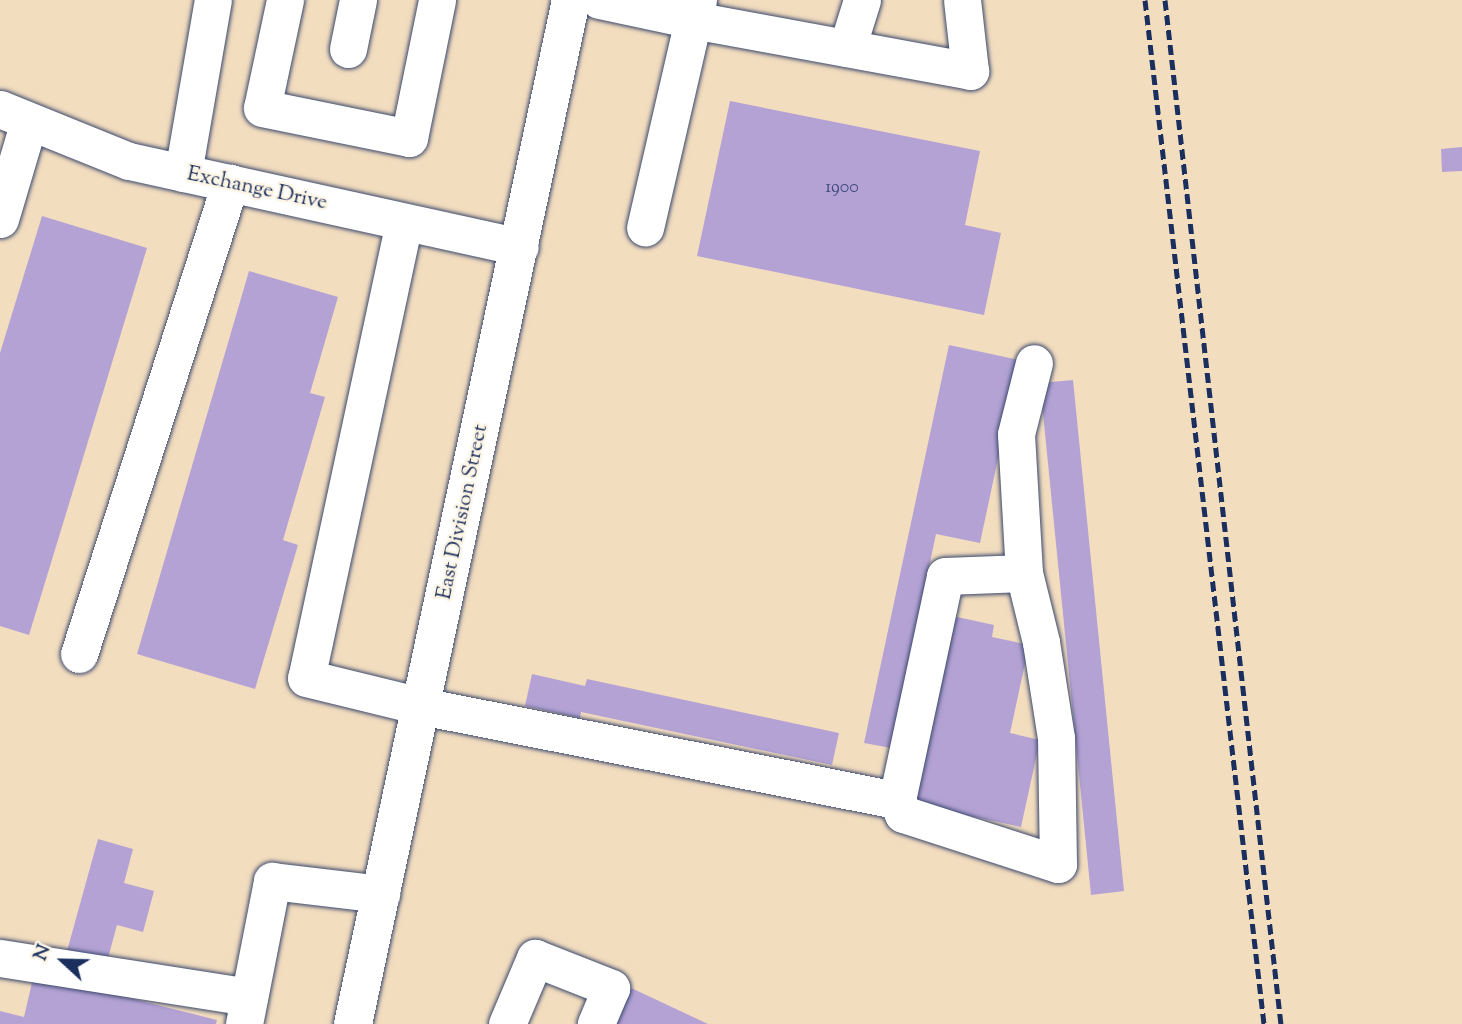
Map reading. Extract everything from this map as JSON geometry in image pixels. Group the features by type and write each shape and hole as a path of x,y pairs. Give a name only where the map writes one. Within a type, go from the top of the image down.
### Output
{"main road":[{"name":"East Division Street","path":"352,1024 571,0"}],"street":[{"path":"183,173 213,0"},
{"path":"285,0 262,108 409,138 437,0"},
{"path":"348,49 358,0"},
{"path":"599,0 695,10 847,48 970,71 962,0"},
{"path":"847,48 862,0"},
{"path":"645,228 695,10"},
{"path":"0,219 15,115"},
{"name":"Exchange Drive","path":"15,115 129,161 520,247"},
{"path":"79,654 230,183"},
{"path":"404,222 306,678 421,706 897,800"},
{"path":"1024,573 945,576 897,800 903,814 1058,864 1056,738 1041,642 1024,573 1016,434 1034,363"},
{"path":"0,958 246,1011 272,881 381,894"},
{"path":"506,1024 535,958 611,988 596,1024"}],"building":[{"path":"730,101 980,151 965,225 1001,233 984,315 697,256"},
{"path":"1462,147 1462,171 1442,172 1441,149"},
{"path":"42,216 147,248 29,635 0,626 0,353"},
{"path":"249,271 338,297 310,393 325,397 283,540 298,545 255,689 137,654"},
{"path":"949,345 1019,360 980,543 936,534 891,748 864,743"},
{"path":"1073,380 1124,891 1091,895 1040,383"},
{"path":"948,615 994,625 992,637 1029,645 1010,733 1040,740 1021,827 908,803"},
{"path":"532,674 585,686 587,679 839,733 832,765 581,712 580,718 525,706"},
{"path":"98,839 133,849 124,883 154,891 143,932 117,925 107,962 67,951"},
{"path":"34,974 217,1020 216,1024 0,1024 0,1011 24,1017"},
{"path":"627,986 708,1024 609,1024"}],"railway":[{"path":"1145,0 1264,1024"},
{"path":"1165,0 1281,1024"}]}
